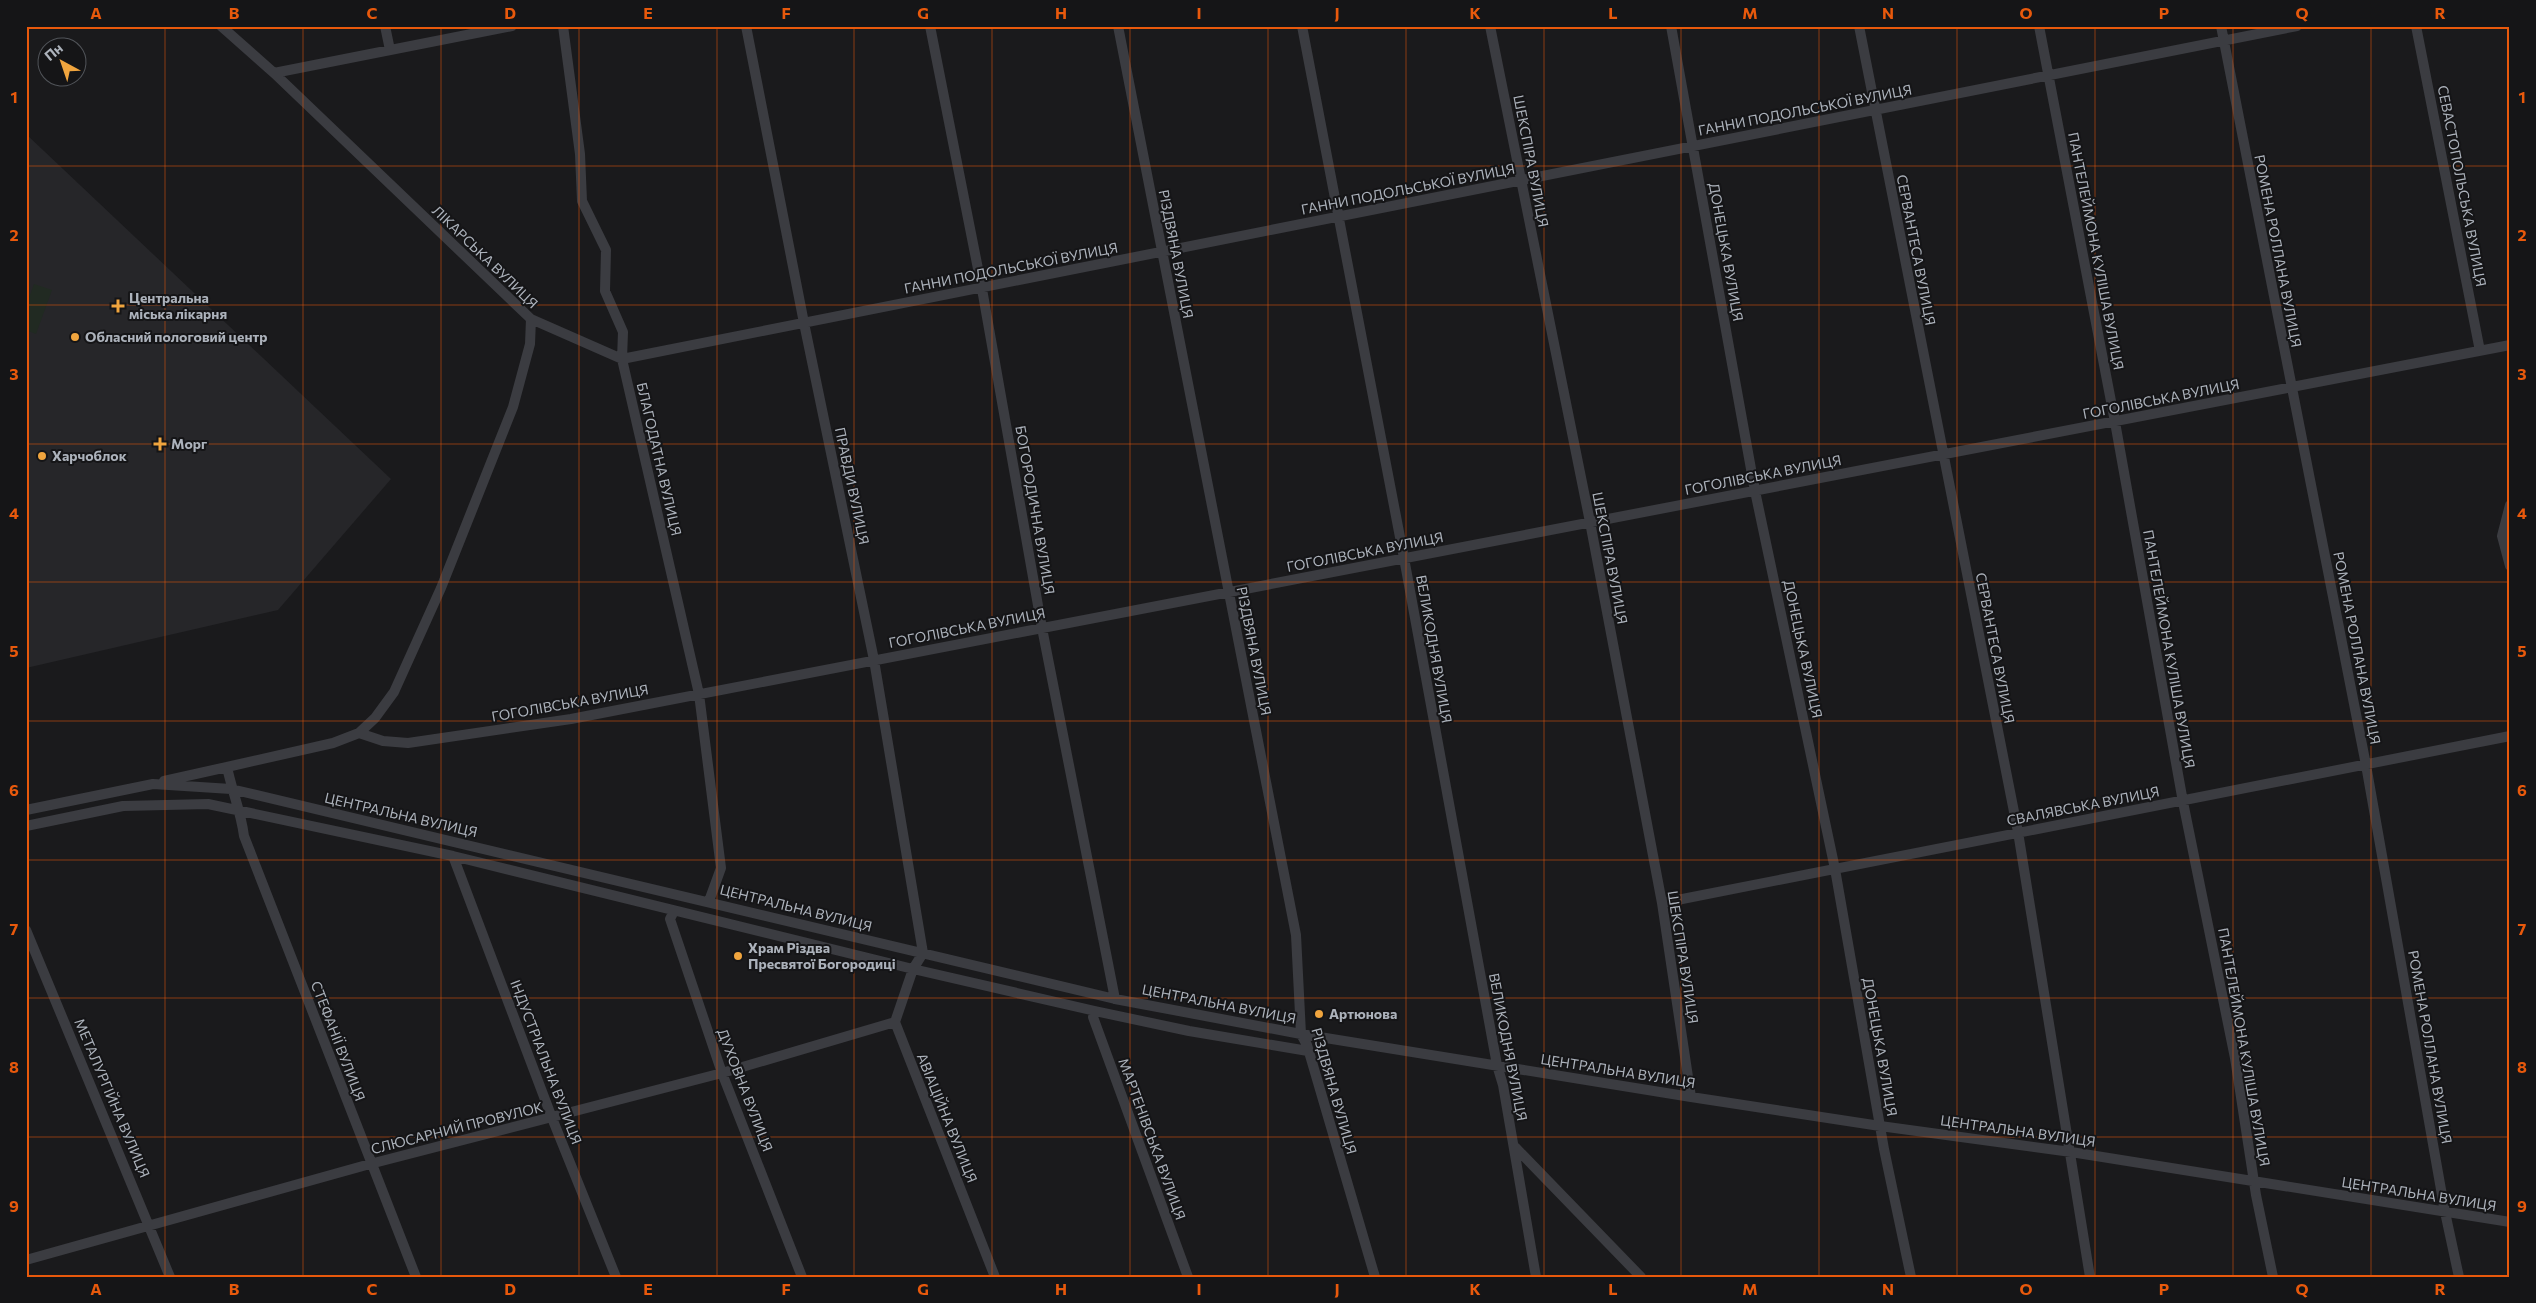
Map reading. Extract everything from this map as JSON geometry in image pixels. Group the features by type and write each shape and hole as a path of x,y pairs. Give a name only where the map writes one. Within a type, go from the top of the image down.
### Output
{"street":[{"name":"ЛІКАРСЬКА ВУЛИЦЯ","path":"221,26 274,73 531,319 530,344 513,407 441,588 394,692 375,718 359,733"},
{"path":"385,26 390,50"},
{"path":"274,73 512,26"},
{"name":"БЛАГОДАТНА ВУЛИЦЯ","path":"563,26 580,154 582,201 606,250 605,291 623,332 622,359 698,694 721,868 709,901"},
{"name":"ПРАВДИ ВУЛИЦЯ","path":"746,26 804,323 874,660 923,953"},
{"name":"БОГОРОДИЧНА ВУЛИЦЯ","path":"930,26 981,288 1042,628 1115,999"},
{"name":"РІЗДВЯНА ВУЛИЦЯ","path":"1118,26 1296,935 1301,1034 1308,1051 1375,1277"},
{"name":"ВЕЛИКОДНЯ ВУЛИЦЯ","path":"1302,26 1404,558 1497,1065 1502,1080 1536,1277"},
{"name":"ШЕКСПІРА ВУЛИЦЯ","path":"1490,26 1590,522 1662,903 1691,1097"},
{"name":"ДОНЕЦЬКА ВУЛИЦЯ","path":"1671,26 1755,491 1835,869 1880,1126 1911,1277"},
{"name":"СЕРВАНТЕСА ВУЛИЦЯ","path":"1859,26 1942,455 2018,832 2071,1152 2071,1172 2090,1277"},
{"name":"ПАНТЕЛЕЙМОНА КУЛІША ВУЛИЦЯ","path":"2039,26 2115,422 2183,802 2235,1058 2254,1181 2273,1277"},
{"name":"РОМЕНА РОЛЛАНА ВУЛИЦЯ","path":"2221,26 2366,765 2445,1212 2459,1277"},
{"name":"ГАННИ ПОДОЛЬСЬКОЇ ВУЛИЦЯ","path":"622,359 2297,26"},
{"name":"СЕВАСТОПОЛЬСЬКА ВУЛИЦЯ","path":"2416,26 2480,351"},
{"path":"531,319 622,359"},
{"name":"ГОГОЛІВСЬКА ВУЛИЦЯ","path":"359,733 383,741 408,743 571,719 2510,346"},
{"path":"2510,505 2502,536 2510,566"},
{"path":"153,784 332,743 359,733"},
{"name":"СВАЛЯВСЬКА ВУЛИЦЯ","path":"1662,903 2018,832 2183,802 2510,736"},
{"path":"227,767 231,789"},
{"name":"ЦЕНТРАЛЬНА ВУЛИЦЯ","path":"26,810 153,784 231,789 709,901 1115,999 1301,1034 1691,1097 1880,1126 2071,1152 2510,1222"},
{"name":"СТЕФАНІЇ ВУЛИЦЯ","path":"231,789 241,812 244,836 370,1164 416,1277"},
{"name":"ЦЕНТРАЛЬНА ВУЛИЦЯ","path":"26,826 123,806 208,804 453,856 913,969 1095,1011 1189,1031 1308,1051"},
{"name":"ІНДУСТРІАЛЬНА ВУЛИЦЯ","path":"453,856 552,1118 616,1277"},
{"name":"ДУХОВНА ВУЛИЦЯ","path":"674,911 670,919 722,1073 802,1277"},
{"name":"МЕТАЛУРГІЙНА ВУЛИЦЯ","path":"26,930 151,1226 170,1277"},
{"path":"895,1022 913,969 923,953"},
{"name":"МАРТЕНІВСЬКА ВУЛИЦЯ","path":"1095,1011 1092,1017 1188,1277"},
{"name":"СЛЮСАРНИЙ ПРОВУЛОК","path":"26,1260 370,1164 722,1073 895,1022"},
{"name":"АВІАЦІЙНА ВУЛИЦЯ","path":"895,1022 995,1277"},
{"path":"1514,1147 1641,1277"}],"shaded area":[{"name":"Центральна міська лікарня","path":"26,134 391,479 278,610 26,668"},
{"path":"34,284 52,290 36,334 26,330 26,306"}],"place":[{"name":"Центральна міська лікарня","path":"118,306"},
{"name":"Обласний пологовий центр","path":"75,337"},
{"name":"Морг","path":"160,444"},
{"name":"Харчоблок","path":"42,456"},
{"name":"Храм Різдва Пресвятої Богородиці","path":"738,956"},
{"name":"Артюнова","path":"1319,1014"}]}
